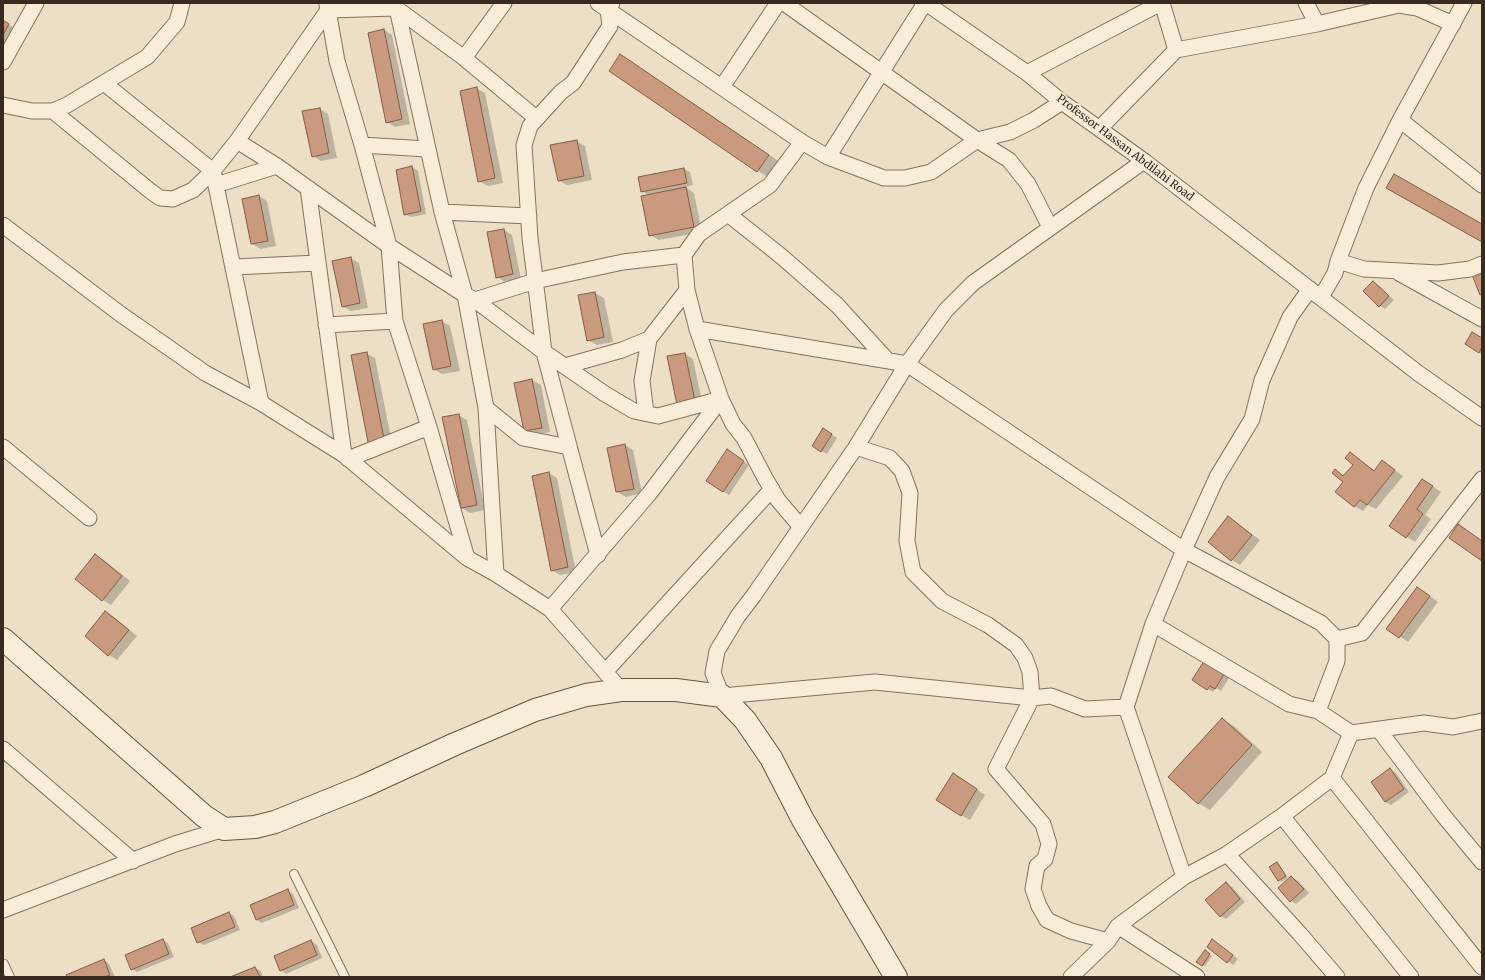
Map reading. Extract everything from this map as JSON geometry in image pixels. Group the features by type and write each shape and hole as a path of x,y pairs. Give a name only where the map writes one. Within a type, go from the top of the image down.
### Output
{"street":[{"path":"3,62 36,3"},
{"path":"3,105 32,111 53,110 67,105 147,57 177,22 182,3"},
{"path":"464,58 504,3"},
{"path":"722,87 778,3"},
{"path":"784,3 977,140 1009,160 1028,184 1050,228"},
{"path":"828,157 880,72 925,3"},
{"name":"Professor Hassan Abdilahi Road","path":"925,3 1027,73 1062,102 1144,161 1418,373 1482,418"},
{"path":"1027,73 1162,3 1176,50"},
{"path":"1306,3 1317,24"},
{"path":"1184,878 1126,707 1153,624 1184,550 1217,477 1252,418 1262,380 1290,317 1335,273 1338,261 1366,188 1400,120 1464,3"},
{"path":"396,5 442,212 470,297 486,408 496,574"},
{"path":"327,6 396,5 464,58 536,118"},
{"path":"606,5 802,142 828,157 884,178 905,178 931,172 977,140 1010,132 1034,120 1062,102"},
{"path":"598,555 544,352 535,281 524,145 530,126 560,92 573,83 610,26 606,5"},
{"path":"1100,128 1176,50 1317,24 1399,5 1417,8 1452,24"},
{"path":"214,178 327,6"},
{"path":"327,6 337,61 362,145 389,246 395,321 429,427 467,558"},
{"path":"104,83 214,178 261,403"},
{"path":"53,110 160,198 173,199 214,178 277,166"},
{"path":"1400,120 1482,185"},
{"path":"237,141 277,166 389,246 470,297 544,352 605,394 634,411 658,416 721,399"},
{"path":"800,526 778,500 744,438 733,424 721,399 697,329 687,290 684,255 699,234 770,185 802,142"},
{"path":"362,145 427,149"},
{"path":"896,977 803,820 771,758 744,720 722,696 713,673 717,651 738,616 856,447 907,364 946,310 973,283 1144,161"},
{"path":"308,188 326,325 346,457"},
{"path":"442,212 529,216"},
{"path":"728,214 781,256 836,305 888,361"},
{"path":"3,225 119,313 205,373 261,403 346,457 467,558 496,574 550,609 621,690"},
{"path":"470,297 623,262 684,255"},
{"path":"1338,261 1364,269 1396,272 1438,273 1470,269 1482,264"},
{"path":"233,267 318,264"},
{"path":"1396,272 1482,319"},
{"path":"646,413 642,381 649,339 687,290"},
{"path":"326,325 395,321"},
{"path":"697,329 907,364 1184,550 1321,623 1337,639 1337,660 1318,711"},
{"path":"565,366 622,350 649,339"},
{"path":"550,609 649,494 721,399"},
{"path":"486,408 524,438 569,447"},
{"path":"346,457 429,427"},
{"path":"3,447 89,518"},
{"path":"856,447 890,458 902,470 910,493 907,541 913,572 942,601 988,625 1016,645 1025,658 1030,672 1032,698 996,769 1043,824 1049,844 1045,859 1038,866 1033,889 1039,906 1047,920 1071,931 1108,941"},
{"path":"1337,639 1362,633 1482,479"},
{"path":"605,672 772,489"},
{"path":"1153,624 1289,704 1318,711 1351,733 1424,724 1453,727 1482,721"},
{"path":"3,639 204,816 224,829"},
{"path":"3,910 175,844 224,829 255,827 275,822 364,786 455,744 535,710 586,695 621,690 676,690 722,696 875,682 1032,698 1051,696 1085,709 1126,707"},
{"path":"1379,730 1443,815 1482,862"},
{"path":"1071,977 1108,941 1118,926 1184,878 1227,854 1282,816 1332,778 1351,733"},
{"path":"3,749 133,860"},
{"path":"1332,778 1482,967"},
{"path":"1282,816 1411,977"},
{"path":"1227,854 1338,977"},
{"path":"1118,926 1197,977"}],"lane":[{"path":"294,874 345,977"},
{"path":"4,964 10,977"}],"building":[{"path":"3,20 9,24 3,35"},
{"path":"384,29 402,119 386,123 368,33"},
{"path":"620,54 769,155 757,172 609,71"},
{"path":"477,87 495,178 478,182 460,91"},
{"path":"320,108 329,153 312,157 302,111"},
{"path":"577,140 584,176 558,181 550,145"},
{"path":"412,166 421,211 404,215 396,170"},
{"path":"684,168 687,183 641,192 638,177"},
{"path":"1394,174 1482,224 1482,242 1386,188"},
{"path":"686,187 694,227 649,236 641,196"},
{"path":"259,195 268,241 251,244 242,199"},
{"path":"504,229 513,274 496,278 487,232"},
{"path":"351,257 360,303 342,307 332,261"},
{"path":"1482,271 1482,294 1480,295 1472,275"},
{"path":"1373,281 1389,296 1379,307 1363,291"},
{"path":"595,292 604,337 587,341 578,295"},
{"path":"442,320 451,366 433,370 423,324"},
{"path":"1472,332 1482,338 1482,347 1479,353 1465,344"},
{"path":"367,352 385,444 369,447 351,355"},
{"path":"685,353 695,401 677,405 667,356"},
{"path":"532,379 542,428 524,431 514,383"},
{"path":"459,414 477,505 461,508 442,417"},
{"path":"823,428 832,434 821,452 812,446"},
{"path":"625,444 634,489 616,492 607,448"},
{"path":"727,449 744,461 723,492 706,481"},
{"path":"1350,452 1374,471 1382,460 1395,470 1367,505 1360,500 1354,507 1335,492 1343,482 1332,473 1335,469 1343,476 1353,465 1345,458"},
{"path":"549,472 568,567 551,571 532,476"},
{"path":"1422,479 1433,486 1417,509 1423,514 1406,538 1389,526"},
{"path":"1228,516 1252,535 1231,561 1208,542"},
{"path":"1458,524 1482,541 1482,561 1449,538"},
{"path":"95,554 122,576 102,601 75,579"},
{"path":"1417,587 1430,596 1399,638 1386,629"},
{"path":"105,611 129,630 108,656 85,636"},
{"path":"1206,658 1226,671 1215,689 1210,686 1207,690 1192,680"},
{"path":"1222,718 1252,745 1198,804 1168,777"},
{"path":"1390,768 1404,789 1385,802 1371,782"},
{"path":"953,773 977,789 961,816 936,800"},
{"path":"1277,862 1286,876 1278,881 1269,867"},
{"path":"1291,876 1304,889 1290,902 1278,888"},
{"path":"1226,882 1240,899 1220,917 1205,900"},
{"path":"288,889 294,905 256,920 250,905"},
{"path":"229,912 235,927 197,943 191,928"},
{"path":"163,939 169,954 131,970 125,955"},
{"path":"1212,939 1233,955 1227,963 1207,947"},
{"path":"311,940 317,955 280,971 274,956"},
{"path":"1205,950 1210,954 1202,966 1196,962"},
{"path":"104,959 110,975 104,977 67,977 66,975"},
{"path":"255,967 260,977 230,977"}]}
